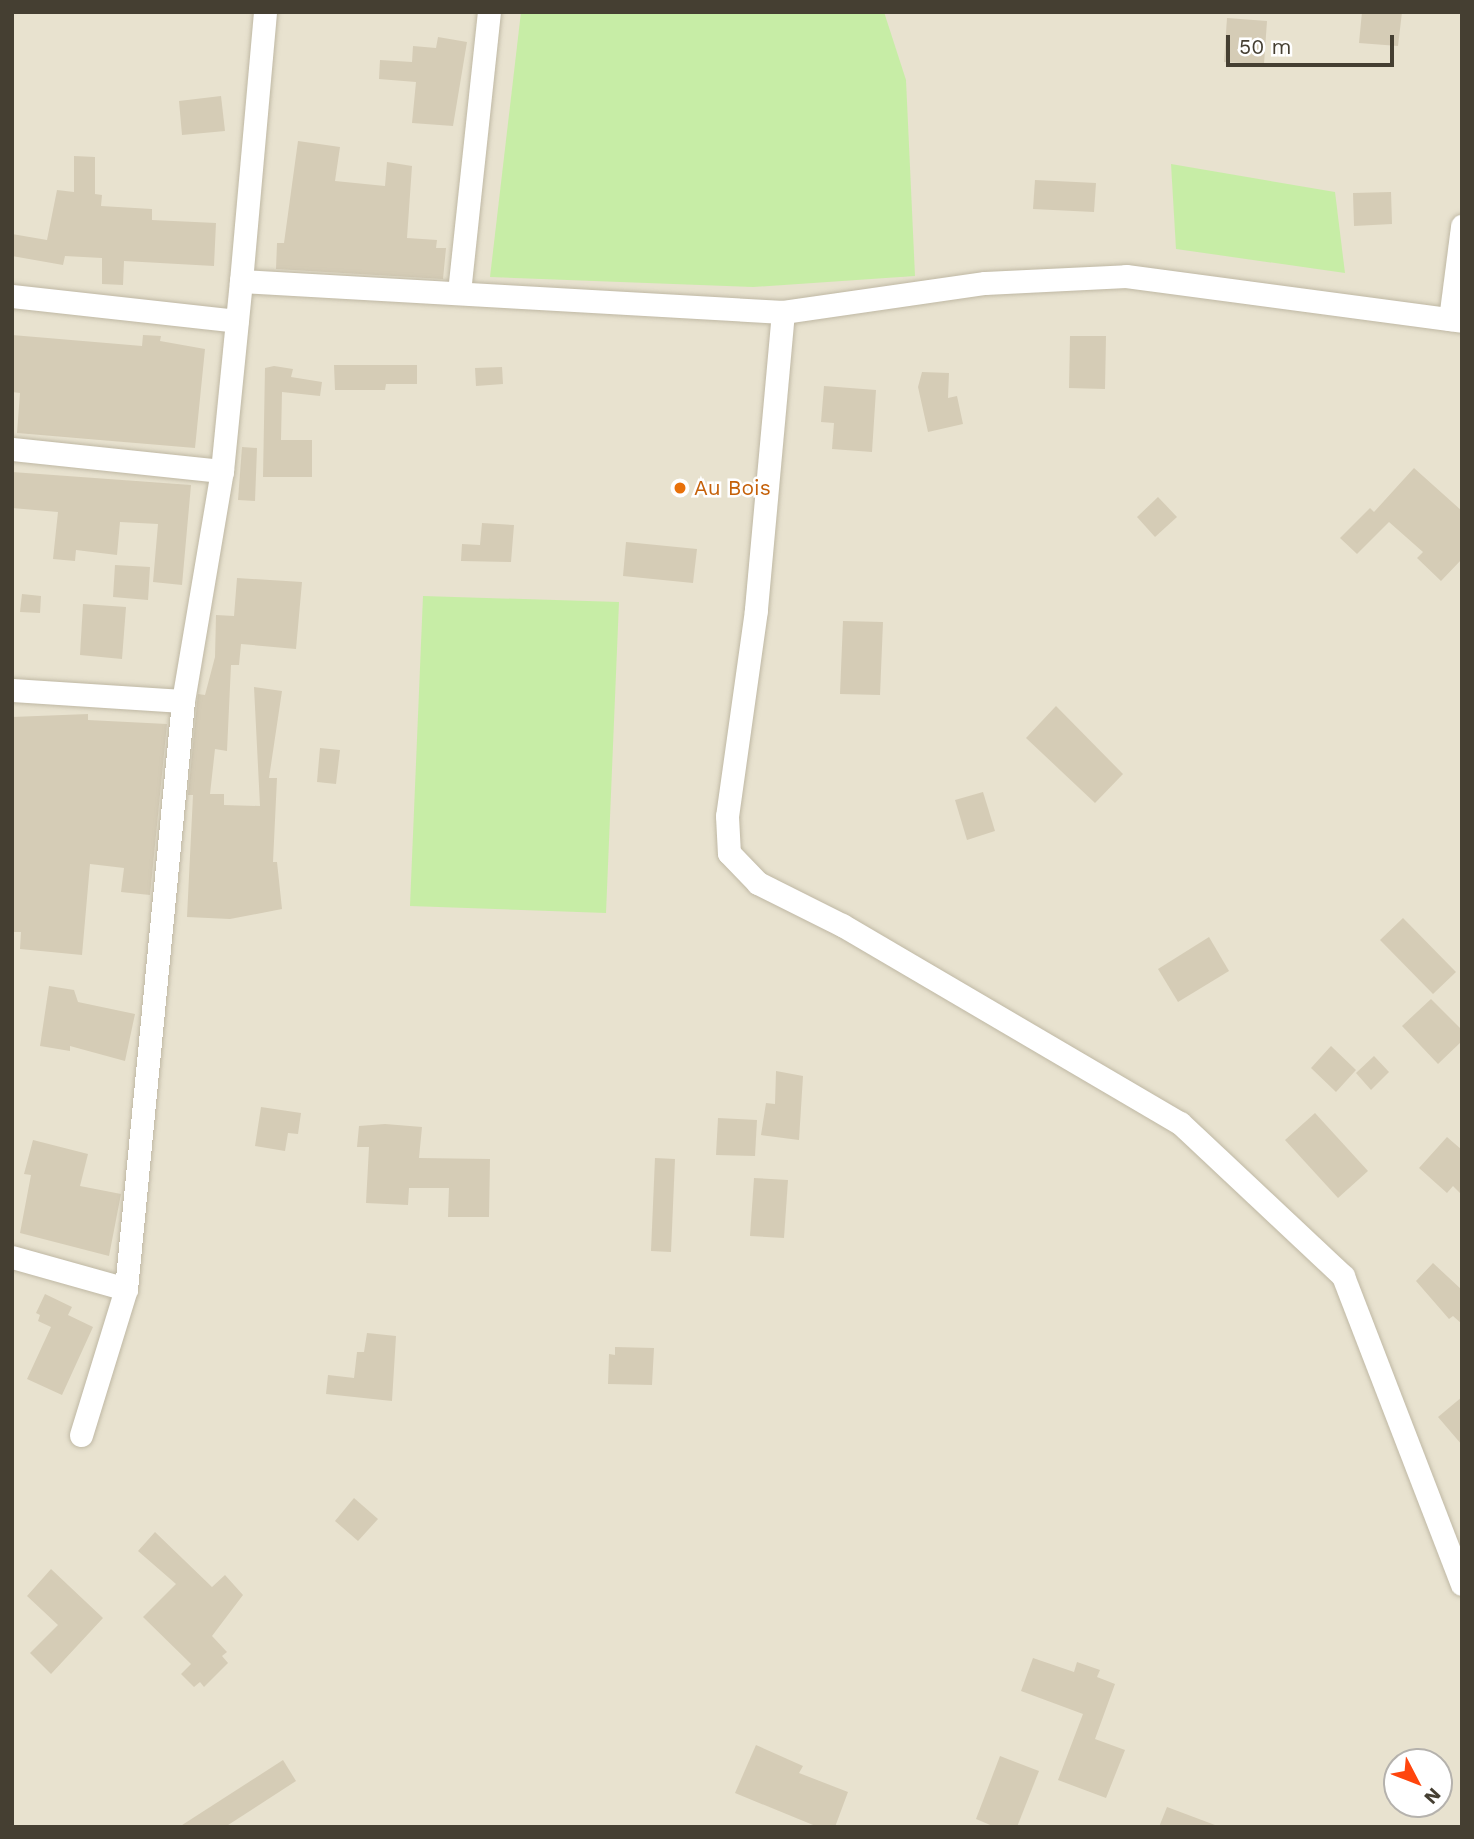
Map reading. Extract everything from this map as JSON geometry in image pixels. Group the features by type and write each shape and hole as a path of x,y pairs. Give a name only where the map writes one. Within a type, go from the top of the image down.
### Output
{"street":[{"path":"81,1435 126,1289 183,701 222,471 265,12"},
{"path":"459,292 489,12"},
{"path":"241,281 783,312 985,283 1126,276 1456,320 1462,226"},
{"path":"12,296 237,321"},
{"path":"783,312 756,610 727,816 729,853 758,883 842,925 1180,1123 1343,1276 1462,1584"},
{"path":"12,449 222,471"},
{"path":"12,690 183,701"},
{"path":"12,1257 126,1289"}],"shaded area":[{"path":"12,12 1462,12 1462,1827 12,1827"}],"green space":[{"path":"521,12 884,12 906,80 915,276 753,287 490,277"},
{"path":"1171,164 1335,192 1345,273 1176,249"},
{"path":"423,596 619,602 606,913 410,906"}],"building":[{"path":"1362,12 1402,12 1398,46 1359,43"},
{"path":"1227,18 1267,21 1264,64 1224,62"},
{"path":"438,37 467,42 453,126 412,123 416,82 379,79 380,60 412,62 413,46 436,48"},
{"path":"221,96 225,131 182,135 179,101"},
{"path":"298,141 340,147 335,181 385,186 387,162 412,166 407,238 437,240 436,248 446,248 443,279 276,269 277,243 284,243"},
{"path":"74,156 95,157 95,194 102,195 101,206 152,209 152,220 216,223 214,266 124,261 123,285 102,284 102,258 65,256 63,265 12,256 12,234 47,240 57,190 74,192"},
{"path":"1035,180 1096,183 1094,212 1033,209"},
{"path":"1391,192 1392,224 1354,226 1353,193"},
{"path":"12,335 142,346 143,335 161,336 160,341 205,349 195,448 17,433 20,393 12,392"},
{"path":"1070,336 1106,336 1105,389 1069,388"},
{"path":"334,365 417,365 417,384 386,384 385,390 335,390"},
{"path":"274,366 293,369 291,377 322,382 320,396 282,392 281,440 312,440 312,477 263,477 265,368"},
{"path":"502,367 503,384 476,386 475,368"},
{"path":"922,372 949,373 948,398 957,396 963,424 928,432 918,387"},
{"path":"824,386 876,390 872,452 832,449 834,423 821,422"},
{"path":"242,447 257,448 255,501 238,500"},
{"path":"1414,468 1462,511 1462,559 1441,581 1417,558 1423,552 1389,522 1357,554 1340,538 1370,508 1374,512"},
{"path":"12,472 191,485 182,585 153,582 158,524 120,522 117,555 76,550 75,561 53,559 58,512 12,508"},
{"path":"1158,497 1177,517 1155,537 1137,517"},
{"path":"482,523 514,525 511,562 461,561 462,544 480,545"},
{"path":"626,542 697,549 693,583 623,576"},
{"path":"115,565 150,567 148,600 113,597"},
{"path":"237,578 302,582 296,649 241,644 239,665 231,665 227,751 215,749 210,794 224,794 224,805 260,806 254,687 282,691 269,778 277,778 273,862 277,862 282,909 230,919 187,917 193,795 188,795 198,694 205,695 215,657 216,615 234,616"},
{"path":"22,594 41,596 40,613 20,612"},
{"path":"83,604 126,607 122,659 80,655"},
{"path":"843,621 883,622 880,695 840,694"},
{"path":"1056,706 1123,774 1095,803 1026,738"},
{"path":"88,714 88,720 167,724 150,895 121,892 124,868 90,864 82,955 20,949 21,932 12,932 12,717"},
{"path":"320,748 340,750 336,784 317,782"},
{"path":"983,792 995,831 967,840 955,800"},
{"path":"1403,918 1456,972 1433,994 1380,940"},
{"path":"1209,937 1229,971 1178,1002 1158,969"},
{"path":"49,986 74,990 78,1002 135,1014 125,1061 70,1046 70,1051 40,1046"},
{"path":"1431,999 1462,1030 1462,1041 1438,1064 1402,1026"},
{"path":"1331,1046 1356,1070 1336,1092 1311,1068"},
{"path":"1374,1056 1389,1072 1371,1090 1356,1073"},
{"path":"776,1071 803,1076 799,1140 761,1135 766,1103 775,1104"},
{"path":"261,1107 301,1113 298,1134 288,1133 285,1151 255,1146"},
{"path":"1315,1113 1368,1171 1338,1198 1285,1140"},
{"path":"718,1118 757,1120 755,1156 716,1155"},
{"path":"385,1124 422,1127 419,1158 490,1159 489,1217 448,1217 449,1188 409,1188 408,1205 366,1203 369,1147 357,1147 359,1126"},
{"path":"1447,1137 1462,1150 1462,1195 1453,1186 1447,1193 1419,1168"},
{"path":"33,1140 88,1154 80,1186 121,1194 109,1256 20,1233 31,1175 24,1174"},
{"path":"655,1158 675,1159 671,1252 651,1251"},
{"path":"754,1178 788,1180 784,1238 750,1236"},
{"path":"1433,1263 1462,1290 1462,1324 1453,1316 1449,1319 1416,1281"},
{"path":"45,1294 72,1307 68,1315 93,1327 62,1395 27,1379 51,1327 38,1321 40,1315 36,1313"},
{"path":"367,1333 396,1336 392,1401 326,1394 328,1375 354,1378 357,1352 364,1352"},
{"path":"615,1347 654,1348 652,1385 608,1384 609,1354 615,1355"},
{"path":"1462,1397 1462,1445 1438,1417"},
{"path":"354,1498 378,1519 358,1541 335,1521"},
{"path":"155,1532 212,1587 225,1575 243,1595 212,1636 227,1652 222,1656 228,1663 204,1687 200,1682 194,1687 181,1674 191,1664 143,1617 176,1584 138,1551"},
{"path":"51,1569 103,1618 51,1674 30,1653 58,1625 27,1596"},
{"path":"1033,1658 1074,1672 1077,1662 1100,1670 1097,1677 1115,1684 1095,1739 1125,1750 1106,1798 1058,1780 1083,1714 1021,1691"},
{"path":"756,1745 803,1766 799,1773 848,1792 835,1827 818,1827 735,1793"},
{"path":"1000,1756 1039,1771 1017,1827 995,1827 976,1819"},
{"path":"283,1760 296,1781 225,1827 179,1827"},
{"path":"1167,1807 1215,1825 1215,1827 1159,1827"}],"place":[{"name":"Au Bois","path":"680,488"}]}
